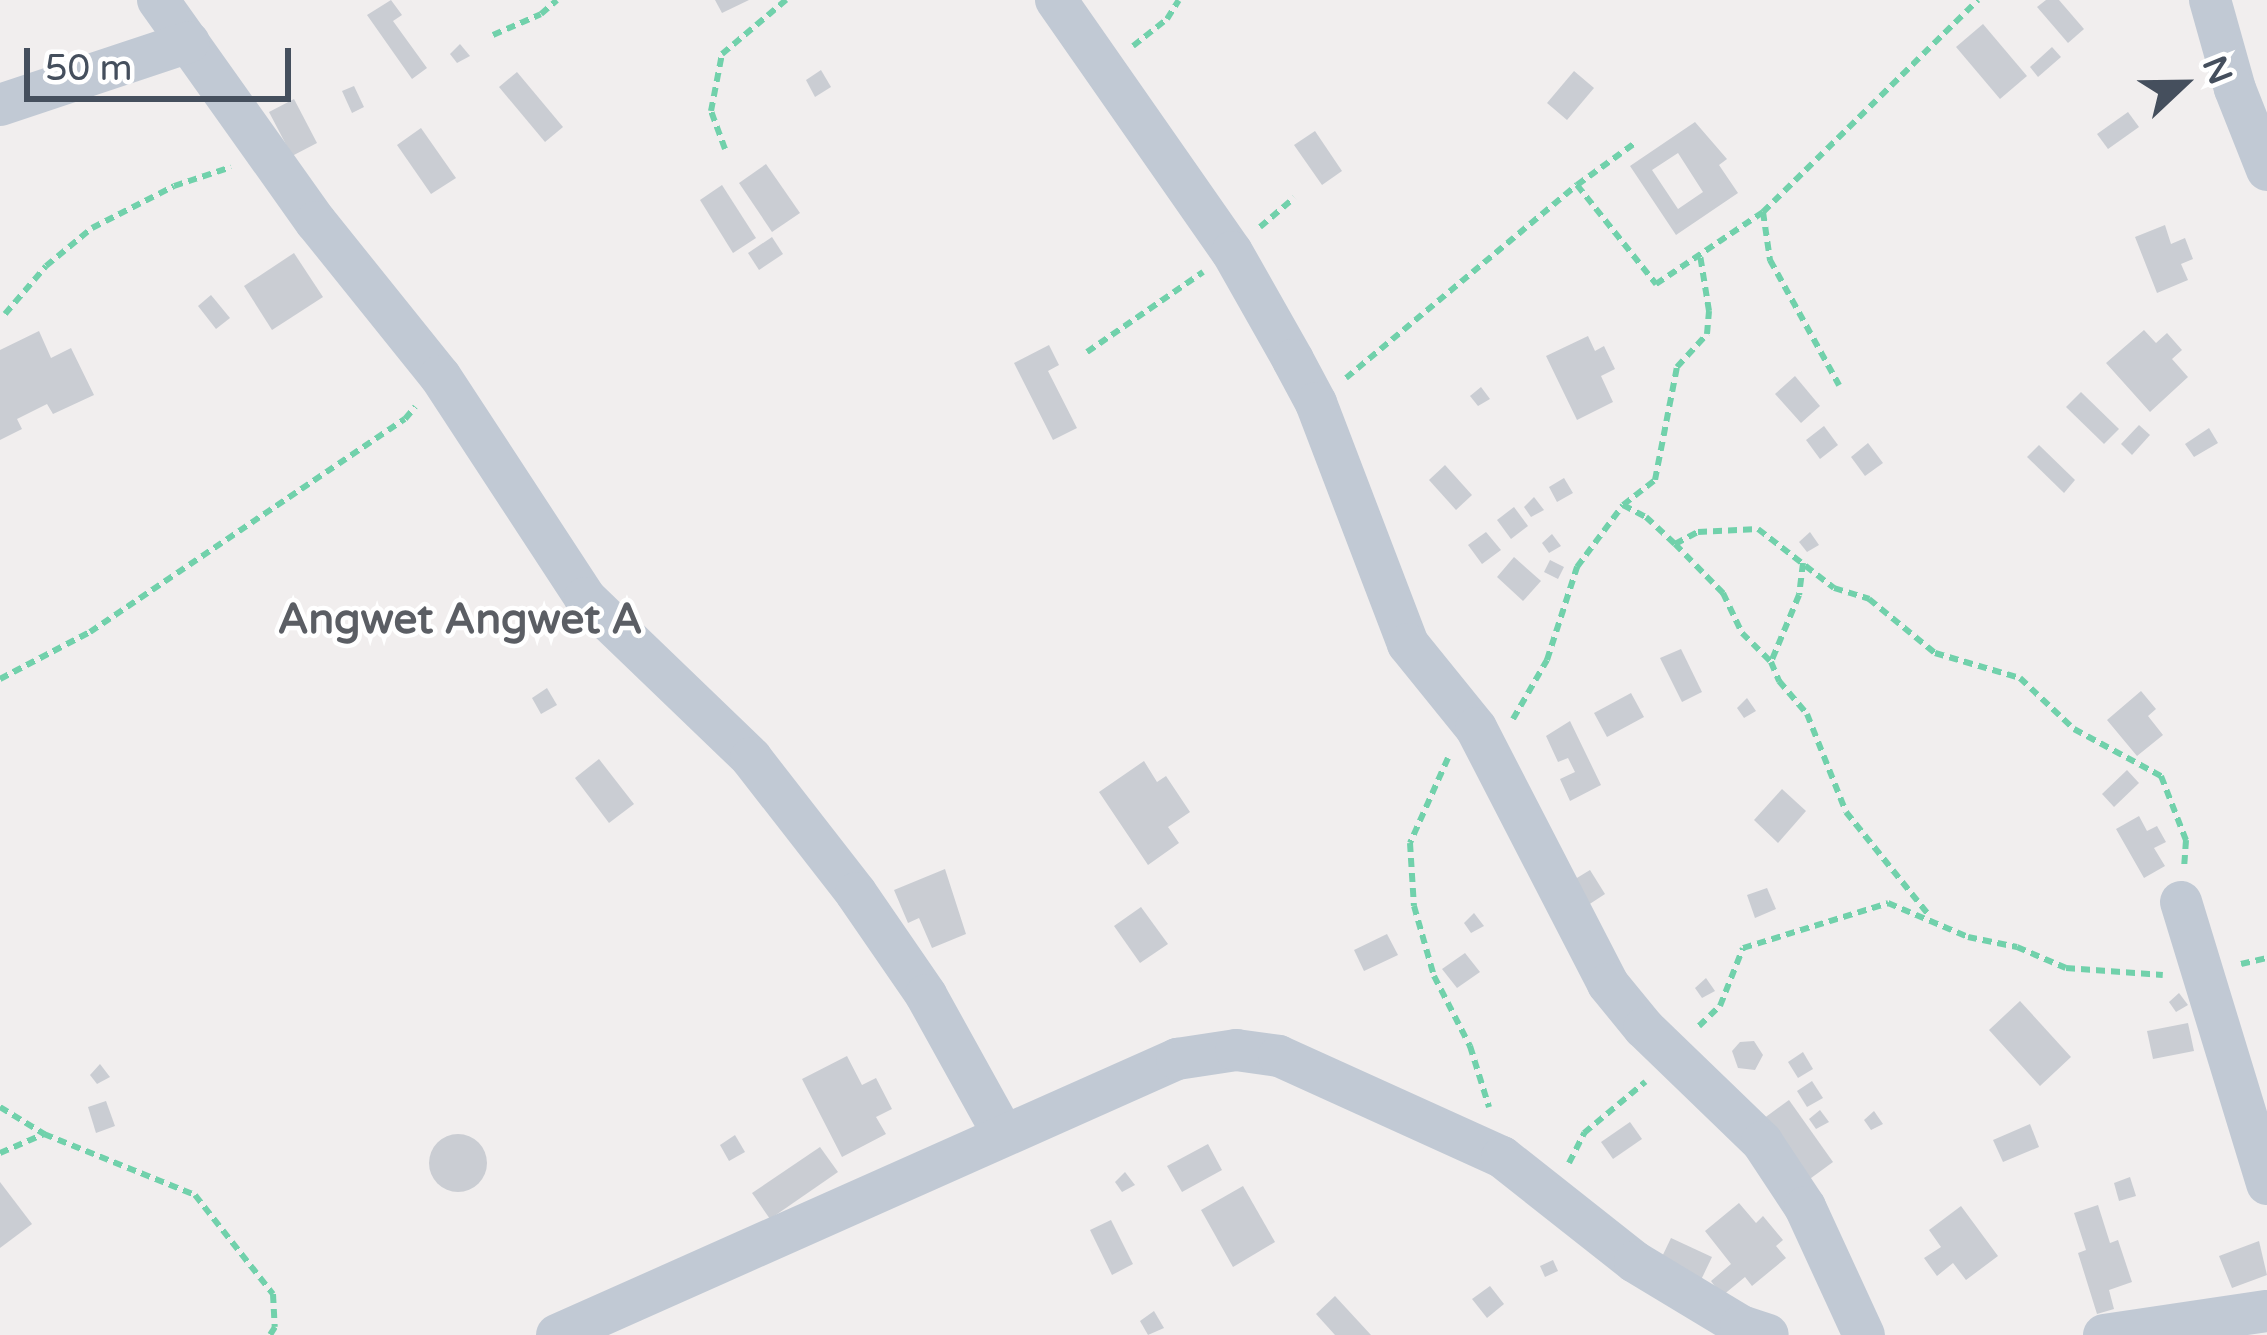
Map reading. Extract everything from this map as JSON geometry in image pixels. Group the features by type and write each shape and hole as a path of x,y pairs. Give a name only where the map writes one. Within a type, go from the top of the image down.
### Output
{"street":[{"path":"158,0 268,154 440,376 585,598 751,758 856,893 926,995 1003,1134"},
{"path":"1056,0 1232,252 1316,404 1408,644 1484,744 1608,984 1762,1142 1805,1207 1864,1335"},
{"path":"2210,0 2235,89 2267,170"},
{"path":"0,105 189,43"},
{"path":"2181,902 2267,1184"},
{"path":"557,1335 1177,1059 1236,1050 1279,1057 1502,1156 1635,1262 1741,1326 1768,1335"},
{"path":"2104,1335 2267,1311"}],"path":[{"path":"493,35 541,14 557,0"},
{"path":"725,149 711,111 722,55 786,0"},
{"path":"1107,67 1167,19 1180,0"},
{"path":"1577,185 1655,284 1763,212 1978,0"},
{"path":"1316,404 1577,185 1635,143"},
{"path":"5,314 46,266 92,228 174,186 268,154"},
{"path":"1087,352 1232,252 1294,198"},
{"path":"1763,212 1770,260 1839,386"},
{"path":"1502,1156 1470,1046 1430,959 1414,906 1410,843 1451,752 1484,744 1547,660 1577,567 1623,506 1654,480 1677,367 1707,334 1709,311 1700,255"},
{"path":"0,679 90,632 405,419 440,376"},
{"path":"1623,506 1646,517 1723,593 1742,633 1771,662 1779,681 1807,714 1846,812 1930,916"},
{"path":"1675,544 1698,532 1758,529 1834,588 1869,599 1935,653 2020,678 2074,729 2161,776 2186,840 2181,902"},
{"path":"1771,662 1799,595 1803,563"},
{"path":"1553,1195 1584,1133 1677,1059 1720,1006 1743,948 1888,903 1930,916 1968,937 2017,946 2066,968 2127,976 2202,974 2267,958"},
{"path":"0,1107 44,1134 195,1195 273,1294 275,1327 270,1335"},
{"path":"0,1153 44,1134"}],"building":[{"path":"391,0 402,15 393,21 427,68 412,79 367,15"},
{"path":"715,0 749,0 722,13"},
{"path":"2046,0 2059,0 2084,29 2068,43 2037,7"},
{"path":"1983,24 2027,76 2000,99 1956,47"},
{"path":"460,44 470,56 457,63 450,54"},
{"path":"2052,47 2061,57 2038,77 2030,67"},
{"path":"821,70 831,87 815,97 806,80"},
{"path":"1574,71 1594,88 1567,120 1547,103"},
{"path":"517,72 563,127 545,142 499,87"},
{"path":"354,86 364,107 352,113 342,91"},
{"path":"294,99 317,143 292,156 269,112"},
{"path":"2128,112 2139,127 2108,149 2097,134"},
{"path":"1695,122 1727,159 1719,165 1738,193 1676,235 1630,166","holes":["1678,153 1703,192 1678,209 1652,170"]},
{"path":"421,128 456,178 431,194 397,145"},
{"path":"1315,131 1342,171 1322,185 1294,145"},
{"path":"766,164 800,213 772,232 739,183"},
{"path":"722,185 756,238 733,253 700,200"},
{"path":"2165,225 2171,244 2185,238 2193,259 2181,264 2188,280 2157,293 2135,237"},
{"path":"772,237 783,254 759,270 748,253"},
{"path":"294,253 323,297 272,330 244,286"},
{"path":"211,295 230,318 216,329 198,306"},
{"path":"2144,330 2156,343 2167,333 2182,350 2172,359 2188,377 2150,412 2106,363"},
{"path":"39,331 51,358 71,348 94,395 53,414 47,404 17,419 22,429 0,440 0,350"},
{"path":"1588,336 1595,351 1604,346 1615,369 1601,376 1613,402 1577,420 1546,356"},
{"path":"1049,345 1059,365 1048,371 1077,428 1053,440 1014,363"},
{"path":"1795,376 1820,406 1801,423 1775,394"},
{"path":"1481,387 1490,399 1478,406 1470,396"},
{"path":"2081,392 2119,429 2104,444 2066,407"},
{"path":"2139,425 2150,435 2132,455 2121,444"},
{"path":"1824,426 1838,445 1820,459 1806,440"},
{"path":"2209,428 2218,443 2194,457 2185,444"},
{"path":"1868,443 1883,463 1865,476 1851,457"},
{"path":"2039,445 2075,480 2064,493 2027,457"},
{"path":"1445,465 1472,495 1456,510 1429,480"},
{"path":"1564,478 1573,493 1557,502 1549,487"},
{"path":"1534,497 1544,510 1531,517 1524,507"},
{"path":"1514,507 1528,526 1511,539 1497,520"},
{"path":"1486,532 1501,550 1482,564 1468,545"},
{"path":"1810,532 1819,545 1807,552 1799,542"},
{"path":"1552,534 1561,546 1549,553 1542,543"},
{"path":"1514,557 1541,581 1523,601 1497,577"},
{"path":"1550,560 1564,567 1558,579 1544,572"},
{"path":"1681,649 1702,692 1682,702 1660,658"},
{"path":"547,688 557,705 541,714 532,698"},
{"path":"2141,691 2156,709 2148,716 2163,735 2137,756 2107,720"},
{"path":"1631,693 1644,717 1607,737 1594,713"},
{"path":"1747,698 1756,711 1744,718 1737,708"},
{"path":"1570,721 1601,785 1570,801 1560,779 1575,772 1568,758 1558,762 1546,736"},
{"path":"599,759 634,804 609,823 575,778"},
{"path":"1144,761 1157,782 1166,776 1190,812 1168,827 1179,843 1148,865 1099,792"},
{"path":"2127,770 2139,783 2114,807 2102,794"},
{"path":"1782,789 1806,811 1778,843 1754,820"},
{"path":"2139,816 2147,831 2157,826 2166,842 2154,848 2165,866 2144,878 2116,829"},
{"path":"945,869 966,934 932,948 919,918 908,923 894,890"},
{"path":"1590,870 1605,894 1582,909 1567,884"},
{"path":"1767,888 1776,909 1755,918 1747,895"},
{"path":"1141,907 1168,944 1140,963 1114,926"},
{"path":"1474,913 1484,926 1471,933 1464,923"},
{"path":"1387,934 1398,955 1364,971 1354,950"},
{"path":"1465,953 1480,972 1457,988 1442,969"},
{"path":"1706,978 1715,991 1702,998 1695,988"},
{"path":"2179,993 2188,1005 2176,1012 2169,1002"},
{"path":"2020,1001 2071,1057 2040,1086 1989,1030"},
{"path":"2188,1023 2194,1051 2153,1059 2147,1031"},
{"path":"1754,1041 1763,1055 1755,1070 1738,1068 1732,1051 1740,1042"},
{"path":"1803,1052 1813,1069 1798,1078 1788,1062"},
{"path":"847,1056 862,1085 876,1078 892,1109 876,1117 886,1134 842,1157 802,1079"},
{"path":"100,1064 110,1077 97,1084 90,1075"},
{"path":"1812,1081 1823,1098 1807,1107 1797,1091"},
{"path":"1789,1100 1833,1162 1807,1181 1763,1119"},
{"path":"106,1101 115,1126 96,1133 88,1107"},
{"path":"1820,1110 1829,1122 1816,1129 1809,1119"},
{"path":"1874,1111 1883,1124 1871,1130 1864,1120"},
{"path":"1630,1122 1642,1139 1613,1159 1601,1142"},
{"path":"2030,1124 2039,1147 2003,1162 1993,1140"},
{"path":"458,1134 478,1143 487,1163 478,1183 458,1192 438,1183 429,1163 438,1143"},
{"path":"735,1135 745,1152 729,1161 720,1145"},
{"path":"1208,1144 1222,1170 1182,1192 1167,1166"},
{"path":"820,1147 838,1172 770,1219 752,1193"},
{"path":"1125,1172 1135,1185 1122,1192 1115,1182"},
{"path":"2130,1177 2136,1196 2119,1201 2114,1183"},
{"path":"0,1182 32,1224 0,1248"},
{"path":"1243,1186 1275,1242 1233,1267 1201,1210"},
{"path":"1739,1203 1756,1223 1763,1216 1783,1240 1776,1246 1786,1258 1752,1286 1745,1277 1722,1296 1711,1281 1731,1264 1705,1231"},
{"path":"2098,1205 2110,1243 2118,1240 2132,1282 2109,1290 2114,1309 2097,1314 2078,1253 2086,1250 2074,1213"},
{"path":"1961,1206 1998,1256 1966,1280 1953,1263 1937,1276 1924,1258 1941,1247 1929,1230"},
{"path":"1111,1220 1133,1264 1112,1275 1090,1230"},
{"path":"1671,1238 1712,1257 1700,1282 1659,1263"},
{"path":"2259,1241 2267,1275 2232,1288 2219,1256"},
{"path":"1553,1260 1558,1271 1545,1277 1540,1266"},
{"path":"1490,1286 1504,1304 1487,1318 1472,1299"},
{"path":"1335,1296 1371,1335 1335,1335 1316,1314"},
{"path":"1154,1311 1164,1328 1148,1335 1140,1321"}],"district":[{"name":"Angwet Angwet A","path":"460,620"}]}
